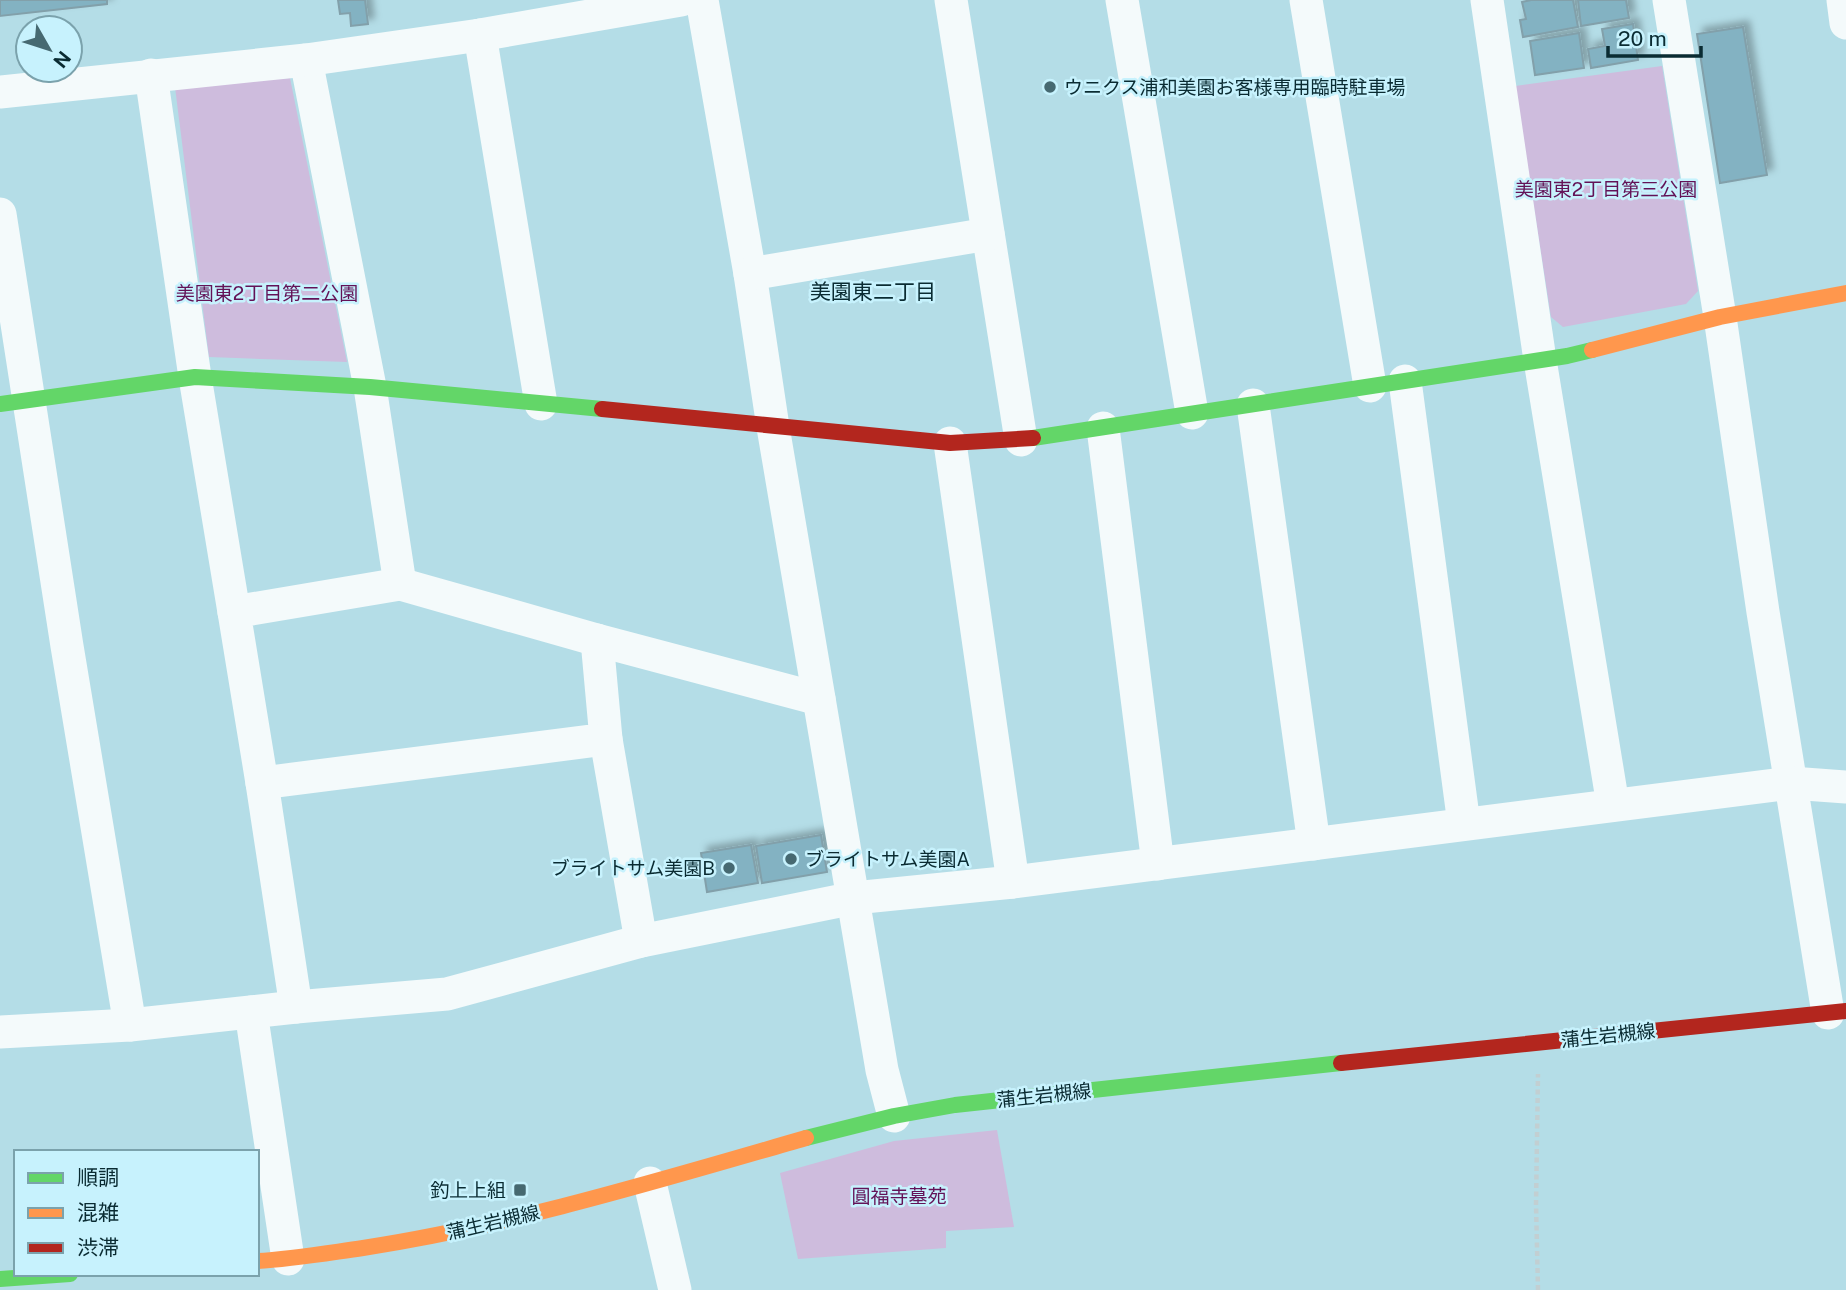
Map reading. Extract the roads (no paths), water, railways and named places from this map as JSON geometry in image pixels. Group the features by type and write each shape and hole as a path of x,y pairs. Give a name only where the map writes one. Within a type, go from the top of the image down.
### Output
{"street":[{"path":"0,92 306,60 681,0"},
{"path":"702,0 882,1070 894,1116"},
{"path":"951,0 1021,440"},
{"path":"1122,0 1192,413"},
{"path":"1306,0 1370,386"},
{"path":"1487,0 1540,360 1614,805"},
{"path":"1669,0 1791,783 1837,1012"},
{"path":"1843,0 1846,23"},
{"path":"480,34 541,404"},
{"path":"306,60 370,387 400,584"},
{"path":"151,75 194,377 262,783 296,1007"},
{"path":"0,214 14,402 69,660 130,1025"},
{"path":"750,274 988,234"},
{"path":"14,402 194,377 370,387 950,443 1021,440 1567,356 1720,317 1846,293"},
{"path":"1405,381 1464,824"},
{"path":"1253,404 1314,844"},
{"path":"1103,428 1158,864"},
{"path":"950,443 1013,882"},
{"path":"234,612 400,584 819,699"},
{"path":"597,640 606,739 641,942"},
{"path":"262,783 606,739"},
{"path":"0,1032 130,1025 447,994 641,942 854,898 1013,882 1791,783 1846,787"},
{"path":"251,1012 272,1260"},
{"name":"蒲生岩槻線","path":"272,1260 414,1240 520,1217 650,1184 830,1130 955,1105 1837,1012"},
{"path":"650,1184 675,1290"},
{"path":"0,1279 42,1276"}],"place":[{"name":"ウニクス浦和美園お客様専用臨時駐車場","path":"1050,87"},
{"name":"ブライトサム美園A","path":"791,859"},
{"name":"ブライトサム美園B","path":"729,868"},
{"name":"釣上上組","path":"520,1190"}],"district":[{"name":"美園東二丁目","path":"873,291"}],"park label":[{"name":"美園東2丁目第三公園","path":"1606,189"},
{"name":"美園東2丁目第二公園","path":"267,293"},
{"name":"圓福寺墓苑","path":"899,1196"}]}
